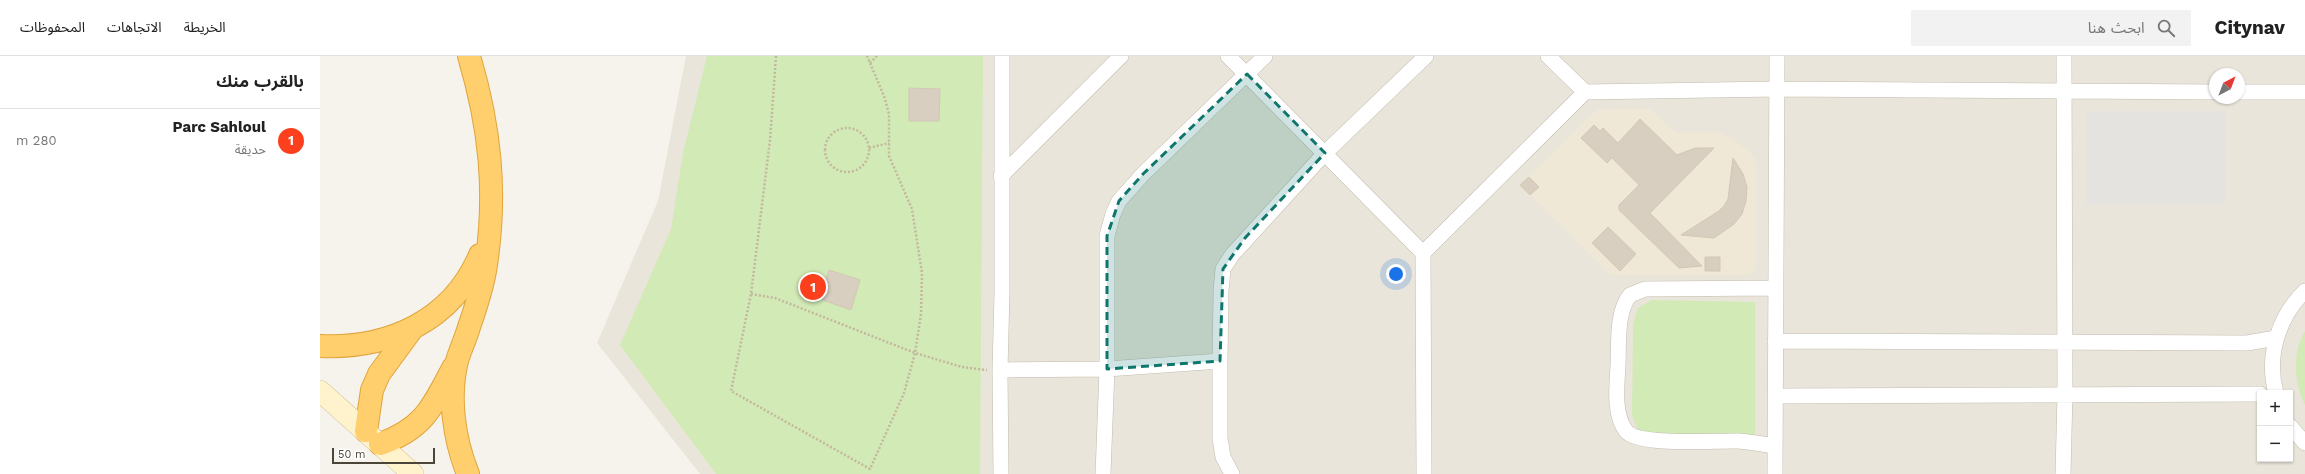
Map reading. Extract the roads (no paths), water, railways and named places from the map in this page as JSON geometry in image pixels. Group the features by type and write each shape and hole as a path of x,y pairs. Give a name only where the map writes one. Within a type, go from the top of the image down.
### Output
{"highway":[{"path":"412,329 391,356 372,390 373,437 401,436 419,424 457,362 482,285 490,230 492,184 488,135 480,94 469,56"},
{"path":"320,346 352,346 381,340 412,329 448,305 464,287 471,276 490,230"},
{"path":"457,362 454,425 462,459 468,474"}],"main road":[{"path":"320,391 413,474"}],"street":[{"path":"1001,474 1000,370 1002,292 1002,56"},
{"path":"1001,176 1121,56"},
{"path":"1228,56 1423,253 1424,474"},
{"path":"1103,474 1107,369 1107,244 1113,214 1119,202 1142,174 1265,56"},
{"path":"1232,474 1223,457 1220,438 1221,291 1224,269 1245,238 1325,153 1426,56"},
{"path":"1548,56 1584,92"},
{"path":"1775,474 1777,56"},
{"path":"2062,474 2065,394 2064,56"},
{"path":"1423,253 1584,92 1777,89 2209,92"},
{"path":"2245,92 2305,92"},
{"path":"1775,446 1739,441 1663,441 1638,438 1626,431 1620,420 1617,401 1622,316 1626,300 1630,295 1645,289 1776,288"},
{"path":"2276,390 2272,361 2276,338 2284,318 2297,299 2305,291"},
{"path":"1775,341 2064,341 2247,344 2276,338"},
{"path":"1000,370 1107,369 1220,361"},
{"path":"1775,396 2257,394"},
{"path":"2293,429 2305,443"}],"place":[{"name":"Parc Sahloul","path":"813,287"}]}
